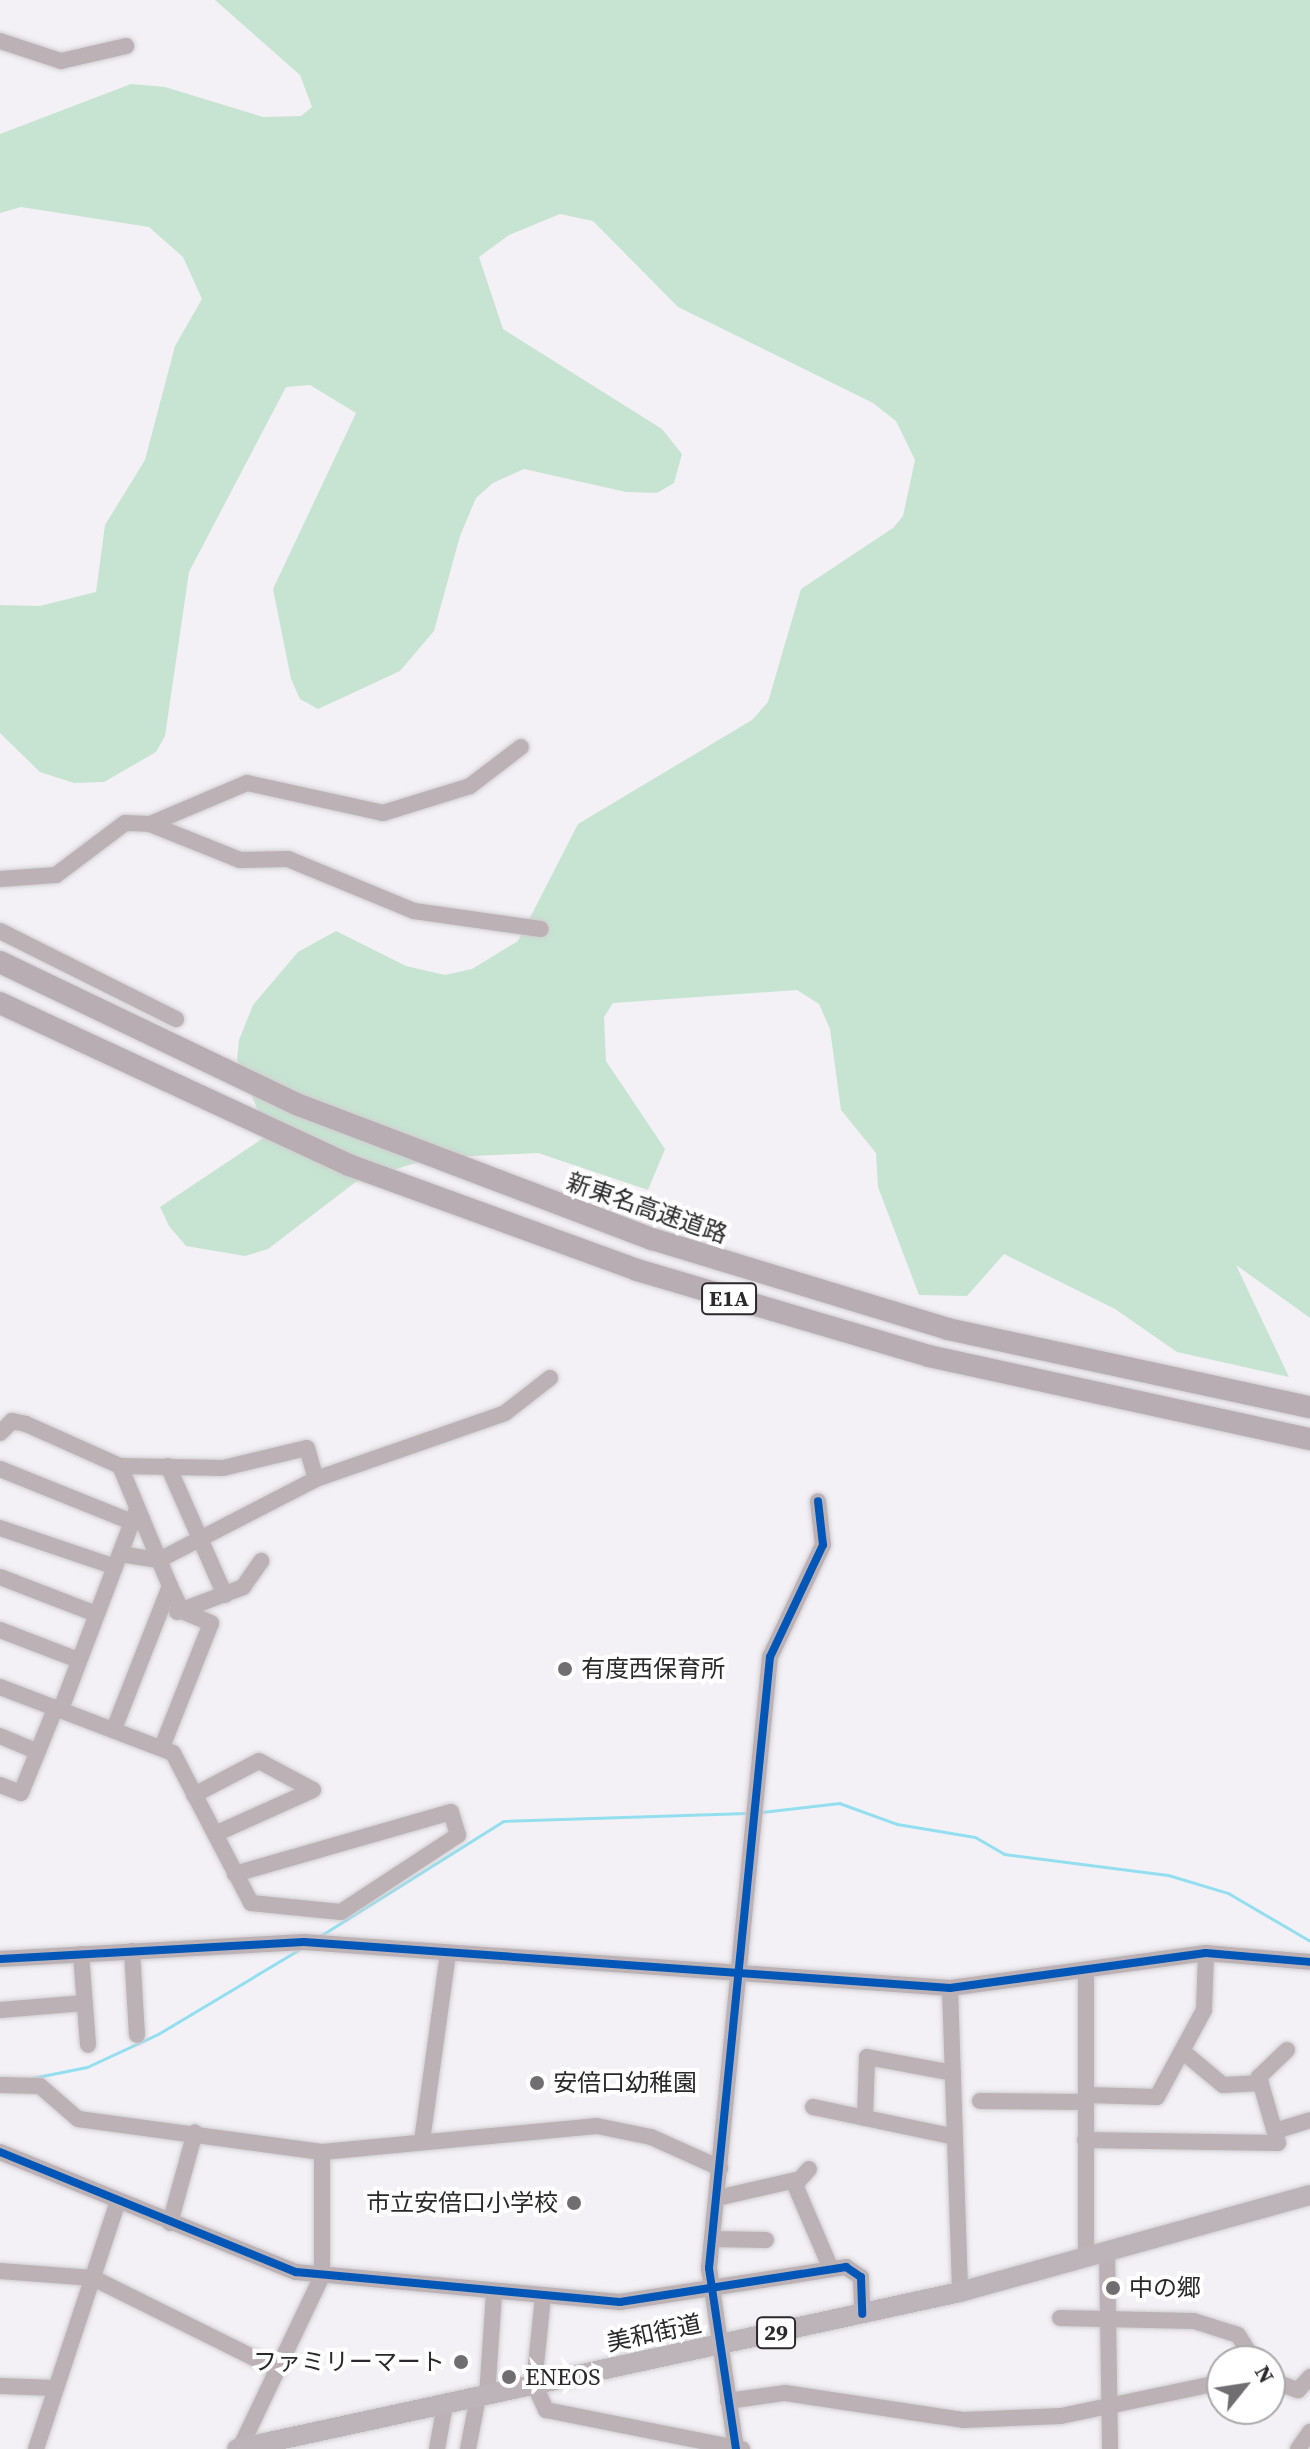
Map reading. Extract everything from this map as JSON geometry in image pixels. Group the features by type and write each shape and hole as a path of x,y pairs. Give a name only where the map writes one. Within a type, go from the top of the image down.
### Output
{"highway":[{"name":"新東名高速道路","path":"0,962 299,1105 515,1190 797,1287 1185,1383 1310,1407"},
{"name":"E1A","path":"0,1003 275,1134 479,1214 767,1311 1196,1419 1310,1439"}],"main road":[{"name":"美和街道","path":"238,2449 276,2444 534,2384 960,2292 1310,2195"}],"street":[{"path":"0,41 61,61 126,46"},
{"path":"150,824 247,783 383,813 470,786 521,747"},
{"path":"0,879 56,875 125,823 150,824 240,860 288,859 414,911 541,929"},
{"path":"0,931 176,1019"},
{"path":"0,1528 117,1560 159,1560 316,1479 505,1413 550,1378"},
{"path":"0,1433 12,1421 26,1424 120,1466 223,1468 307,1448 316,1479"},
{"path":"120,1466 135,1516 182,1611 211,1623 162,1747"},
{"path":"168,1466 225,1595"},
{"path":"0,1469 135,1516"},
{"path":"543,2297 534,2384 554,2414 738,2449 711,2294 712,2239 742,1976 770,1657 823,1545 818,1501"},
{"path":"0,1785 21,1793 135,1516"},
{"path":"156,1618 243,1587 261,1561"},
{"path":"0,1577 96,1614"},
{"path":"114,1729 170,1586"},
{"path":"0,1630 78,1660"},
{"path":"0,1687 162,1747 194,1795 235,1874 251,1903 341,1912 458,1835 451,1812 235,1874"},
{"path":"0,1736 38,1752"},
{"path":"194,1795 259,1761 313,1790 215,1834"},
{"path":"0,1959 311,1943 742,1976 950,1988 1086,1973 1206,1953 1310,1962"},
{"path":"132,1951 137,2035"},
{"path":"980,2101 1157,2097 1204,2010 1206,1953"},
{"path":"81,1954 88,2045"},
{"path":"422,2141 448,1954"},
{"path":"1086,1973 1086,2257"},
{"path":"950,1988 960,2292"},
{"path":"0,2010 85,2003"},
{"path":"1182,2051 1223,2085 1261,2083 1287,2050"},
{"path":"865,2118 867,2057 953,2073"},
{"path":"1085,2140 1278,2143 1261,2083"},
{"path":"0,2085 40,2086 78,2119 195,2132 322,2152 597,2126 651,2137 720,2168"},
{"path":"813,2107 955,2137"},
{"path":"1275,2131 1310,2120"},
{"path":"170,2223 195,2132"},
{"path":"0,2152 170,2223 322,2276 620,2302 689,2290 711,2294 831,2269 860,2273 862,2314"},
{"path":"238,2449 322,2276 322,2152"},
{"path":"717,2198 802,2174 831,2269"},
{"path":"36,2449 118,2201"},
{"path":"712,2239 766,2240"},
{"path":"1107,2252 1110,2449"},
{"path":"0,2271 93,2278 278,2370"},
{"path":"468,2449 483,2396 494,2292"},
{"path":"1060,2318 1180,2320 1227,2330 1240,2345"},
{"path":"1286,2386 1298,2390 1310,2377"},
{"path":"728,2401 785,2393 963,2420 1110,2406 1206,2385"},
{"path":"0,2386 55,2388"},
{"path":"437,2449 445,2405"},
{"path":"1298,2449 1310,2432"}],"green space":[{"path":"215,0 1310,0 1310,1318 1236,1265 1289,1377 1177,1352 1115,1309 1004,1254 967,1296 919,1295 878,1187 876,1153 841,1110 830,1029 819,1004 797,990 613,1003 604,1017 606,1061 665,1149 648,1190 538,1153 432,1158 357,1181 268,1249 245,1256 186,1246 169,1226 160,1207 268,1135 237,1060 239,1040 253,1005 298,952 336,931 406,966 445,975 472,969 518,941 578,824 752,720 768,702 801,589 893,528 903,516 915,460 896,421 873,403 678,307 593,221 560,214 509,235 479,257 503,329 662,429 682,454 674,483 657,493 626,492 524,469 493,483 476,498 460,536 434,631 400,671 318,709 300,699 291,679 273,589 356,413 310,385 286,387 189,572 165,736 156,752 104,782 74,783 40,772 0,733 0,605 40,606 96,592 105,525 145,460 175,346 202,299 183,257 149,227 21,207 0,213 0,134 131,84 165,87 263,117 301,116 312,107 300,75"}],"waterway":[{"path":"762,1812 839,1803 897,1824 975,1837 1004,1854 1168,1875 1228,1893 1310,1941"},
{"path":"320,1936 503,1821 747,1813"},
{"path":"32,2078 87,2067 158,2034 300,1949"}],"cycle path":[{"path":"736,2449 709,2268 770,1657 823,1545 818,1501"},
{"path":"0,1959 304,1942 950,1988 1206,1953 1310,1962"},
{"path":"0,2152 296,2272 620,2302 846,2267 861,2277 862,2314"}],"place":[{"name":"有度西保育所","path":"565,1669"},
{"name":"安倍口幼稚園","path":"537,2083"},
{"name":"市立安倍口小学校","path":"574,2203"},
{"name":"中の郷","path":"1113,2288"},
{"name":"ファミリーマート","path":"461,2362"},
{"name":"ENEOS","path":"509,2377"}]}
